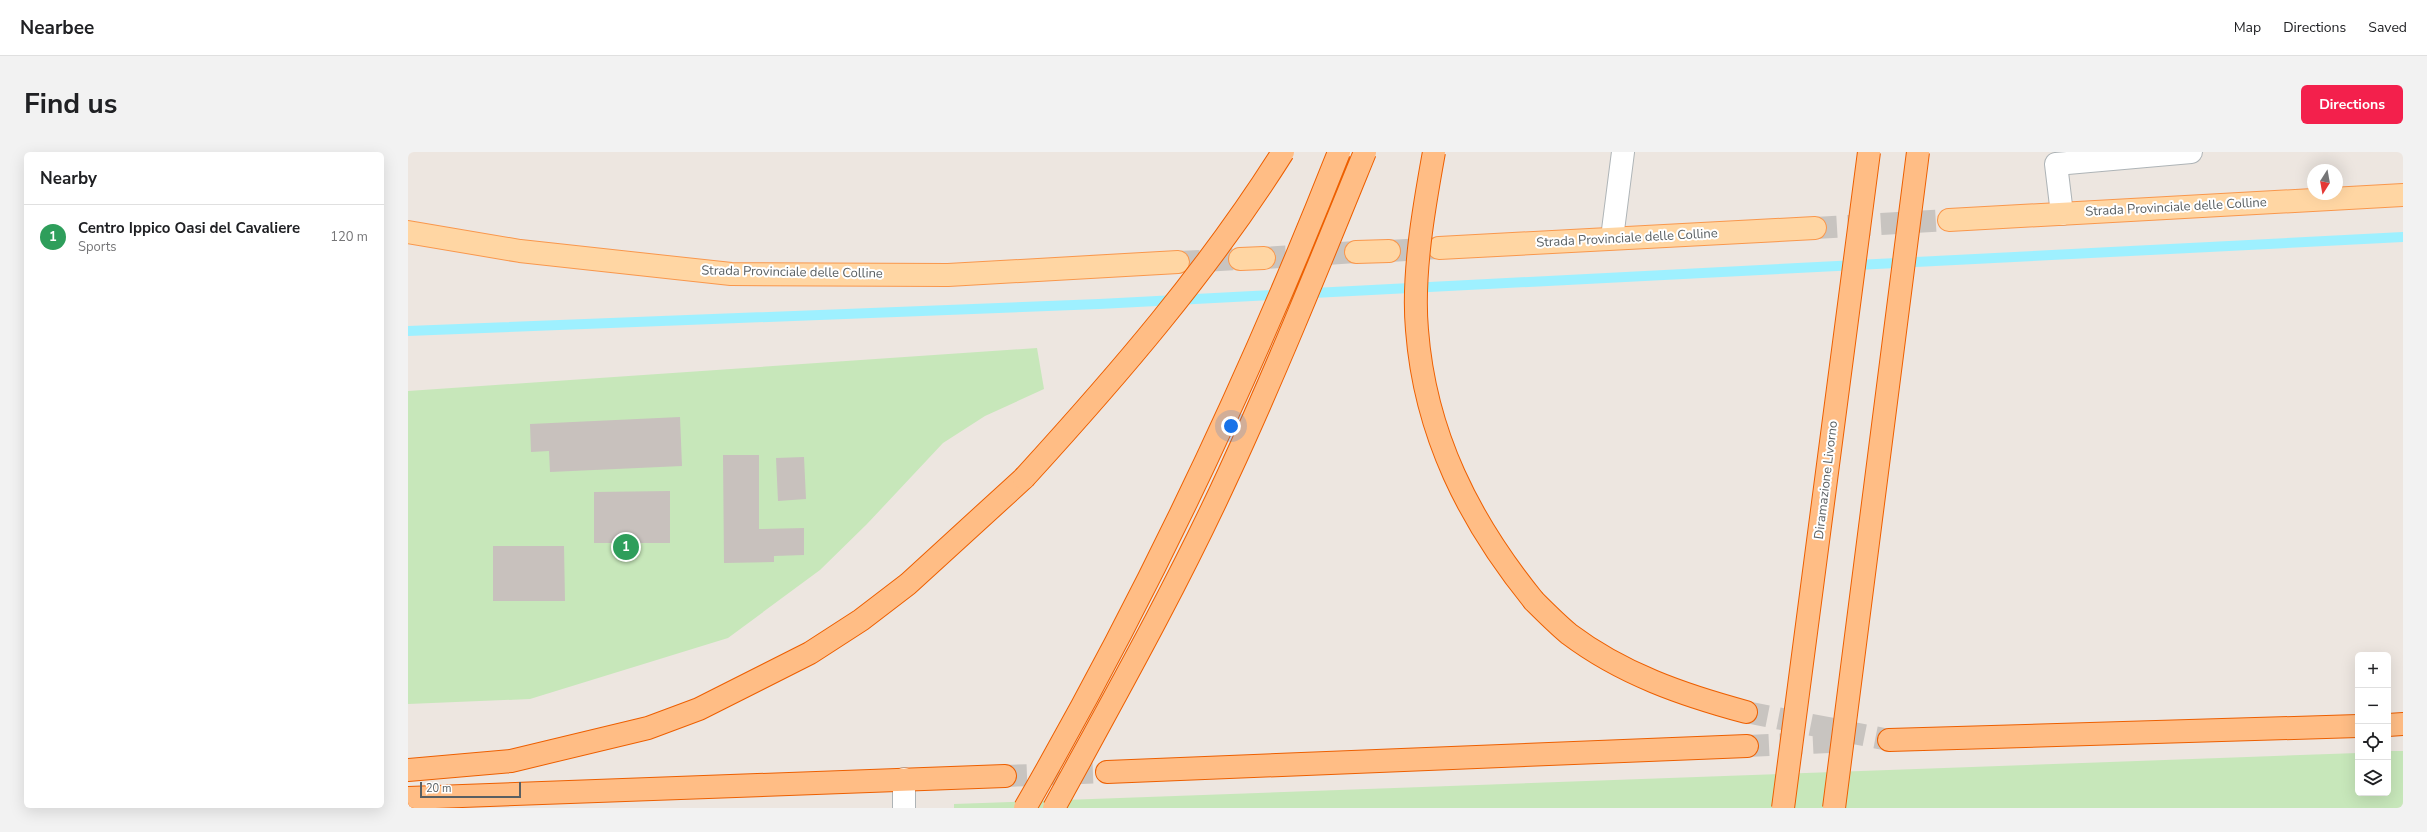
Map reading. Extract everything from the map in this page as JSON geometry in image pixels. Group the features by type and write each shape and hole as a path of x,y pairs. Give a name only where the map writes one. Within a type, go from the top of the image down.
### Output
{"highway":[{"path":"408,770 511,760 648,728 705,706 810,653 861,620 908,584 1024,478 1106,388 1193,282 1245,211 1283,152"},
{"path":"1025,808 1064,740 1169,540 1258,347 1339,152"},
{"path":"1054,808 1113,700 1228,475 1279,360 1365,152"},
{"path":"1434,152 1423,218 1416,306 1417,329 1425,383 1447,460 1464,499 1505,566 1534,601 1569,633 1607,660 1650,681 1693,698 1746,712"},
{"name":"Diramazione Livorno","path":"1783,808 1870,152"},
{"path":"1834,808 1918,152"},
{"path":"2391,725 2403,724"},
{"path":"1889,740 2355,726"},
{"path":"1107,772 1746,746"},
{"path":"408,798 1005,776"}],"main road":[{"name":"Strada Provinciale delle Colline","path":"1949,220 2403,195"},
{"name":"Strada Provinciale delle Colline","path":"1439,248 1815,228"},
{"name":"Strada Provinciale delle Colline","path":"408,232 520,251 732,274 948,275 1178,262"},
{"path":"1356,252 1389,251"},
{"path":"1240,259 1264,258"}],"lane":[{"path":"1612,238 1623,152"},
{"path":"2062,214 2056,164 2191,152"},
{"path":"904,779 904,808"}],"green space":[{"path":"1037,348 1044,389 985,416 943,443 867,524 820,570 728,638 530,699 408,704 408,391"},
{"path":"2391,751 2403,751 2403,808 954,808 954,804 2355,753 2355,796 2391,796"}],"building":[{"path":"680,417 682,466 550,472 549,451 531,452 530,424"},
{"path":"723,455 759,455 759,529 804,528 804,555 774,556 774,562 724,563"},
{"path":"804,457 806,499 778,501 776,458"},
{"path":"670,491 670,543 594,543 594,492"},
{"path":"493,546 564,546 565,601 493,601"}],"waterway":[{"path":"408,331 1099,304 2403,237"}],"tunnel":[{"path":"1815,228 1949,220"},
{"path":"1389,251 1438,248"},
{"path":"1264,258 1356,252"},
{"path":"1178,262 1240,259"},
{"path":"1746,712 1889,740"},
{"path":"1747,746 1852,741"},
{"path":"1005,776 1107,772"}],"place":[{"name":"Centro Ippico Oasi del Cavaliere","path":"626,547"}]}
